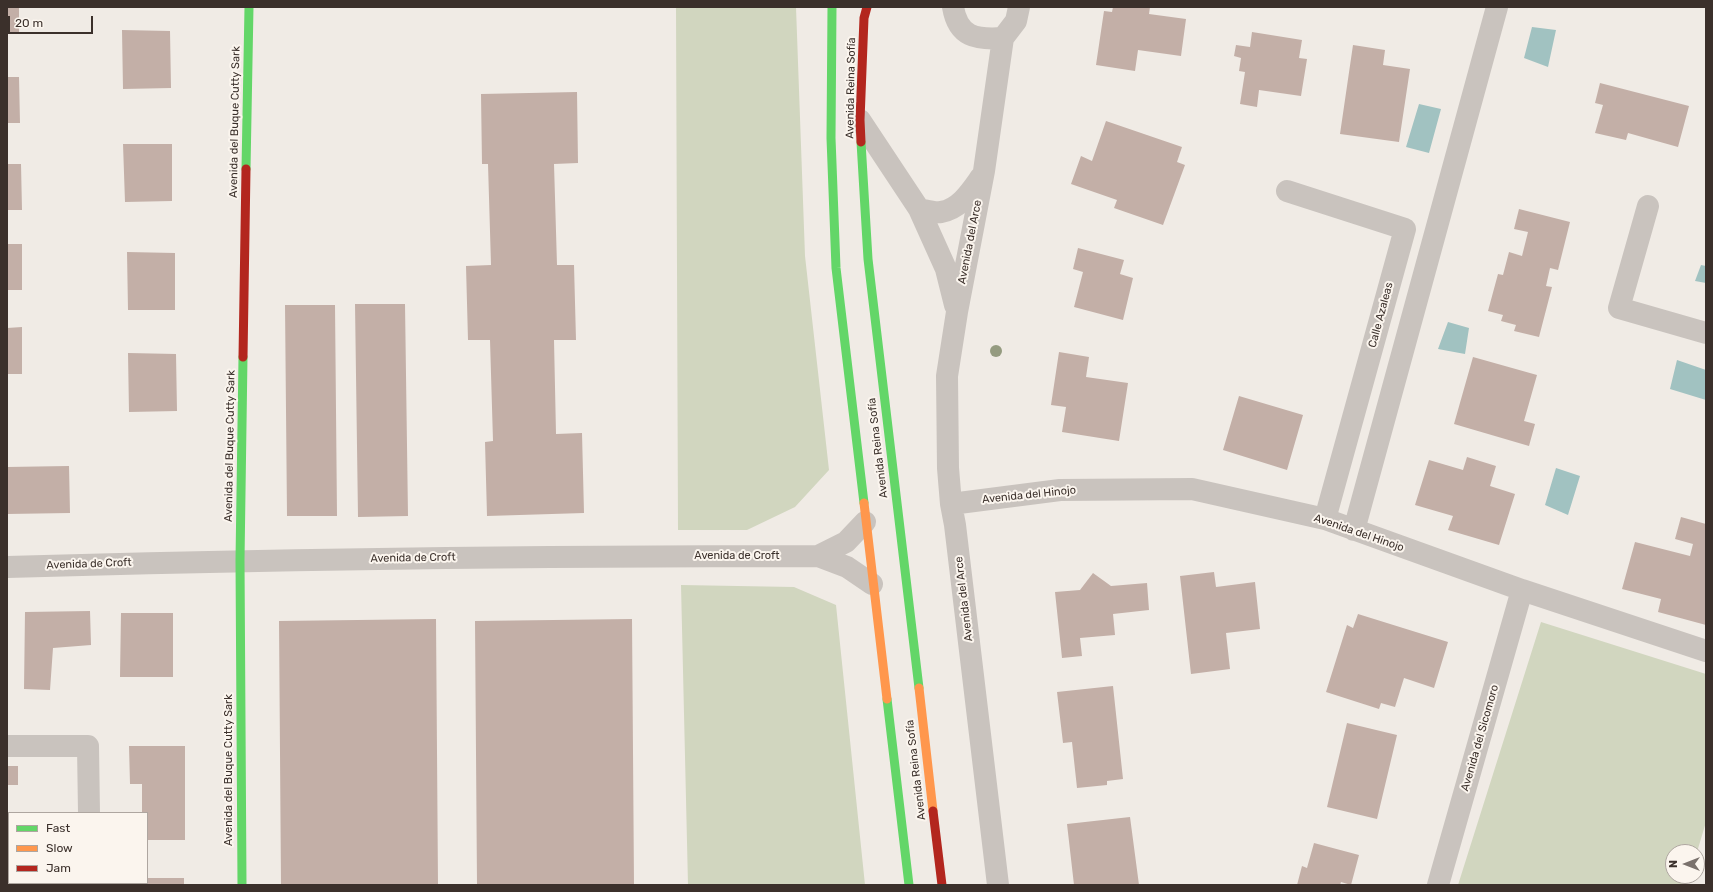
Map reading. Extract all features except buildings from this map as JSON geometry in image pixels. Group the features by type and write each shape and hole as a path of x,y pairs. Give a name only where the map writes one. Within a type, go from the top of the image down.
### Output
{"main road":[{"name":"Avenida del Buque Cutty Sark","path":"242,885 240,560 249,7"},
{"name":"Avenida Reina Sofía","path":"832,7 829,99 831,184 836,268 872,584 909,885"},
{"name":"Avenida Reina Sofía","path":"867,7 864,18 860,120 869,266 942,885"}],"street":[{"path":"953,7 955,17 960,27 968,34 979,39 1003,38"},
{"name":"Avenida del Arce","path":"998,885 955,525 950,504 947,376 957,312 984,171 1003,38 1016,21 1019,7"},
{"path":"1354,530 1497,7"},
{"name":"Avenida del Arce","path":"860,120 919,209 946,269 957,312"},
{"name":"Avenida del Arce","path":"919,209 941,212 960,203 971,192 984,171"},
{"name":"Calle Azaleas","path":"1287,191 1405,229 1325,519"},
{"path":"1648,206 1618,308 1706,333"},
{"name":"Avenida del Hinojo","path":"950,504 1060,490 1192,489 1325,519 1522,590 1706,651"},
{"name":"Avenida de Croft","path":"818,556 846,542 865,522"},
{"name":"Avenida de Croft","path":"7,567 240,560 610,556 818,556 847,567 872,584"},
{"name":"Avenida del Sicomoro","path":"1438,885 1522,590"},
{"path":"7,746 88,746 89,812"}],"green space":[{"path":"676,7 796,7 805,256 829,470 795,507 747,530 678,530"},
{"path":"681,585 794,587 836,605 865,885 688,885"},
{"path":"1541,622 1706,674 1706,822 1699,844 1665,844 1665,884 1686,885 1458,885"}],"water":[{"path":"1532,27 1556,30 1548,67 1524,58"},
{"path":"1419,104 1441,109 1429,153 1406,147"},
{"path":"1701,265 1706,266 1706,283 1695,281"},
{"path":"1448,322 1469,328 1465,354 1438,349"},
{"path":"1677,360 1706,370 1706,400 1670,389"},
{"path":"1556,468 1580,476 1568,515 1545,505"}],"traffic: fast":[{"path":"246,169 249,7"},
{"path":"832,7 831,138 836,268 864,503"},
{"path":"861,142 868,259 919,688"},
{"path":"242,885 240,560 243,357"},
{"path":"887,699 909,885"}],"traffic: slow":[{"path":"864,503 887,699"},
{"path":"919,688 933,811"}],"traffic: jam":[{"path":"861,142 860,120 864,18 867,7"},
{"path":"243,357 246,169"},
{"path":"933,811 942,885"}]}
